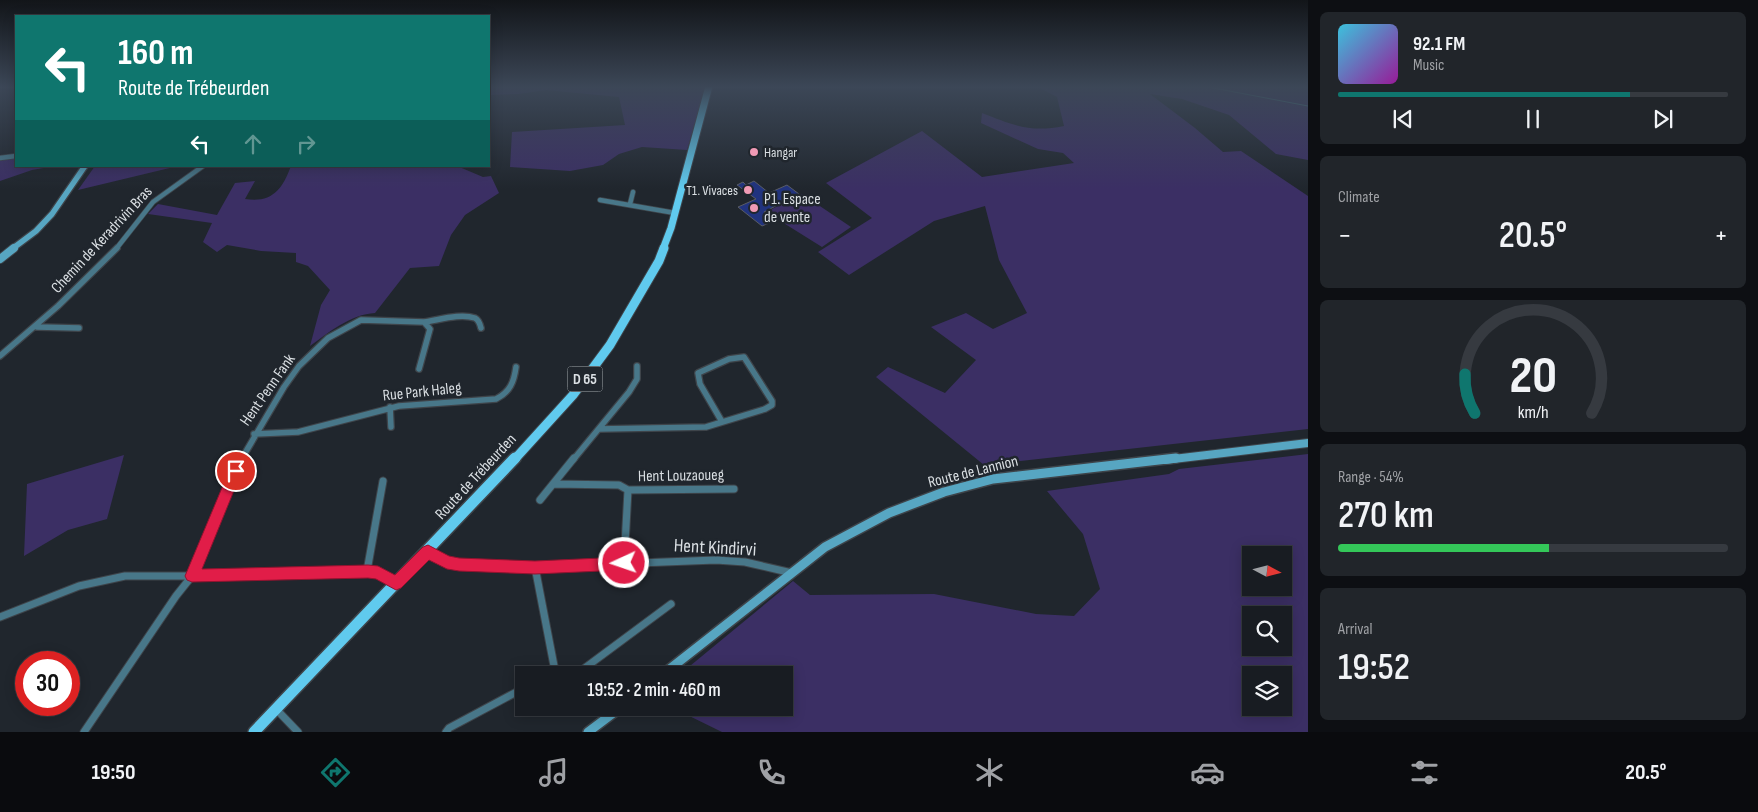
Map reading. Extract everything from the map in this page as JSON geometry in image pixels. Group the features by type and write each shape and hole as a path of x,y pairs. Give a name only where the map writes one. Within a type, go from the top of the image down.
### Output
{"main road":[{"name":"D 65","path":"680,197 700,120"},
{"path":"0,259 36,231 52,214 84,167"},
{"name":"Route de Trébeurden","path":"254,732 428,551 573,395 610,345 640,297 659,260 680,197"},
{"name":"Route de Lannion","path":"674,666 825,547 889,513 944,492 993,479 1308,443"},
{"path":"588,732 609,716"}],"street":[{"path":"0,158 15,156"},
{"name":"Chemin de Keradrivin Bras","path":"0,356 37,327 113,253 139,217 151,204 202,167"},
{"path":"630,204 633,192"},
{"path":"600,200 676,213"},
{"name":"Hent Penn Fank","path":"84,732 176,596 192,576 243,454 299,366 316,349 340,330 362,320 424,322 469,317 479,320 481,328"},
{"path":"419,369 430,329 424,322"},
{"path":"37,327 79,328"},
{"path":"599,429 706,427 721,420 744,416 772,405 772,400 744,357 729,359 698,373 700,384 721,420"},
{"path":"540,500 629,392 637,379 637,366"},
{"name":"Rue Park Haleg","path":"254,434 298,432 390,407 496,399 507,393 513,386 516,367"},
{"path":"390,407 391,427"},
{"path":"368,571 383,481"},
{"name":"Hent Louzaoueg","path":"554,484 619,485 628,490 734,489"},
{"path":"624,563 628,490"},
{"name":"Hent Kindirvi","path":"428,551 447,562 535,567 716,560 745,562 792,573"},
{"path":"535,567 550,666"},
{"path":"0,617 96,581 134,575 192,576 368,571 378,572 396,583"},
{"path":"587,666 671,604"},
{"path":"446,732 449,728 515,693"},
{"path":"276,709 298,732"}],"shaded area":[{"path":"624,120 696,120 687,150 642,147 619,154 603,165 570,171 510,167 512,132 625,125"},
{"path":"981,120 1002,120 1022,127 1041,129 1064,126 1063,120 1185,120 1223,152 1241,151 1308,196 1308,429 984,465 876,377 888,367 945,393 976,360 931,327 966,313 993,329 1027,313 999,260 985,206 934,221 849,275 818,252 872,218 826,183 922,131 982,177 1074,163 1063,153 1038,149 981,123"},
{"path":"1235,120 1308,120 1308,160 1276,154"},
{"path":"15,158 15,167 49,167 32,170 0,181 0,160"},
{"path":"94,167 174,167 78,190"},
{"path":"291,167 459,167 483,177 491,176 499,193 465,215 451,235 439,266 410,268 375,313 349,320 310,346 321,305 330,290 308,266 296,262 296,253 261,251 227,245 217,252 203,242 212,223 148,214 158,204 217,215 235,183 255,181 245,199 254,200 269,197 284,182"},
{"path":"802,194 851,227 822,247 766,212"},
{"path":"1308,454 1308,732 722,732 689,716 793,716 793,666 690,666 793,581 810,595 934,594 1036,614 1074,616 1100,589 1083,534 1047,491 1169,474 1179,469"},
{"path":"124,455 107,519 68,530 24,556 27,484"}],"building":[{"path":"754,181 769,193 787,185 799,194 764,212 774,221 762,226 738,207 756,199 737,185 743,182 746,185"}],"place":[{"name":"Hangar","path":"754,152"},
{"name":"T1. Vivaces","path":"748,190"},
{"name":"P1. Espace de vente","path":"754,208"}],"route":[{"path":"236,471 192,576 368,571 378,572 396,583 428,551 447,562 459,564 535,567 624,563"}]}
